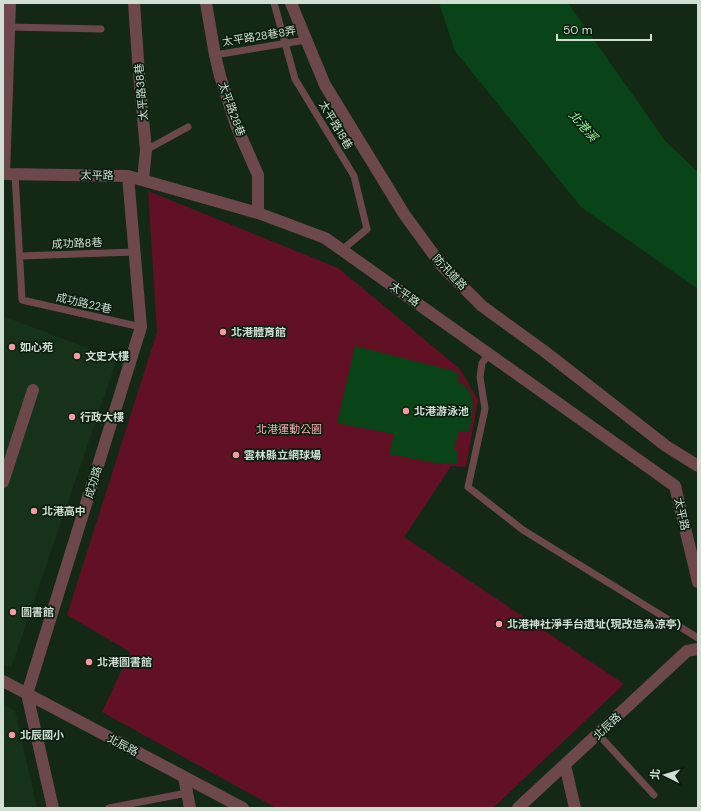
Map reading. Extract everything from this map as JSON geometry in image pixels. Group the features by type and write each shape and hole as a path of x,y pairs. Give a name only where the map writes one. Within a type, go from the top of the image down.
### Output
{"street":[{"path":"7,174 5,59 10,3"},
{"name":"太平路38巷","path":"134,3 146,150 143,180"},
{"name":"太平路28巷","path":"206,3 220,76 236,125 258,175 258,213"},
{"name":"防汛道路","path":"291,3 325,86 404,214 442,266 482,306 544,351 666,446 698,466"},
{"name":"太平路","path":"7,174 128,176 258,213 325,238 490,353 675,486 698,582"},
{"name":"成功路","path":"27,694 141,327 128,176"},
{"path":"3,482 33,390"},
{"name":"北辰路","path":"518,808 687,651 698,650"},
{"name":"北辰路","path":"3,681 241,807"},
{"path":"27,694 53,808"},
{"path":"565,765 575,808"},
{"path":"184,777 190,808"}],"lane":[{"name":"太平路18巷","path":"274,3 295,79 354,176 367,229 342,250"},
{"path":"9,27 101,29"},
{"name":"太平路28巷8弄","path":"215,55 306,40"},
{"path":"146,150 188,126"},
{"path":"7,174 20,256"},
{"name":"成功路8巷","path":"20,256 134,252"},
{"name":"成功路22巷","path":"20,256 22,300 141,327"},
{"path":"490,353 482,363 480,377 485,409 468,487 523,530 698,638"},
{"path":"598,734 654,795"},
{"path":"109,808 187,793"}],"shaded area":[{"name":"北港高中","path":"3,316 117,359 11,668 3,664"},
{"name":"北辰國小","path":"3,704 15,711 37,808 3,808"}],"green space":[{"name":"北港運動公園","path":"148,191 338,268 460,369 478,400 466,467 451,466 404,537 624,684 493,808 276,808 102,712 130,652 67,615 157,332"}],"water":[{"name":"北港溪","path":"439,3 568,3 666,142 698,172 698,289 581,207 455,51"},
{"name":"北港游泳池","path":"355,346 458,372 458,382 465,386 472,397 473,410 469,431 459,431 454,449 458,449 457,464 435,463 389,454 394,434 337,423"}],"place":[{"name":"北港體育館","path":"223,332"},
{"name":"如心苑","path":"12,347"},
{"name":"文史大樓","path":"77,356"},
{"name":"北港游泳池","path":"406,411"},
{"name":"行政大樓","path":"72,417"},
{"name":"雲林縣立網球場","path":"236,455"},
{"name":"北港高中","path":"34,511"},
{"name":"圖書館","path":"13,612"},
{"name":"北港神社淨手台遺址(現改造為涼亭)","path":"499,624"},
{"name":"北港圖書館","path":"89,662"},
{"name":"北辰國小","path":"12,735"}]}
